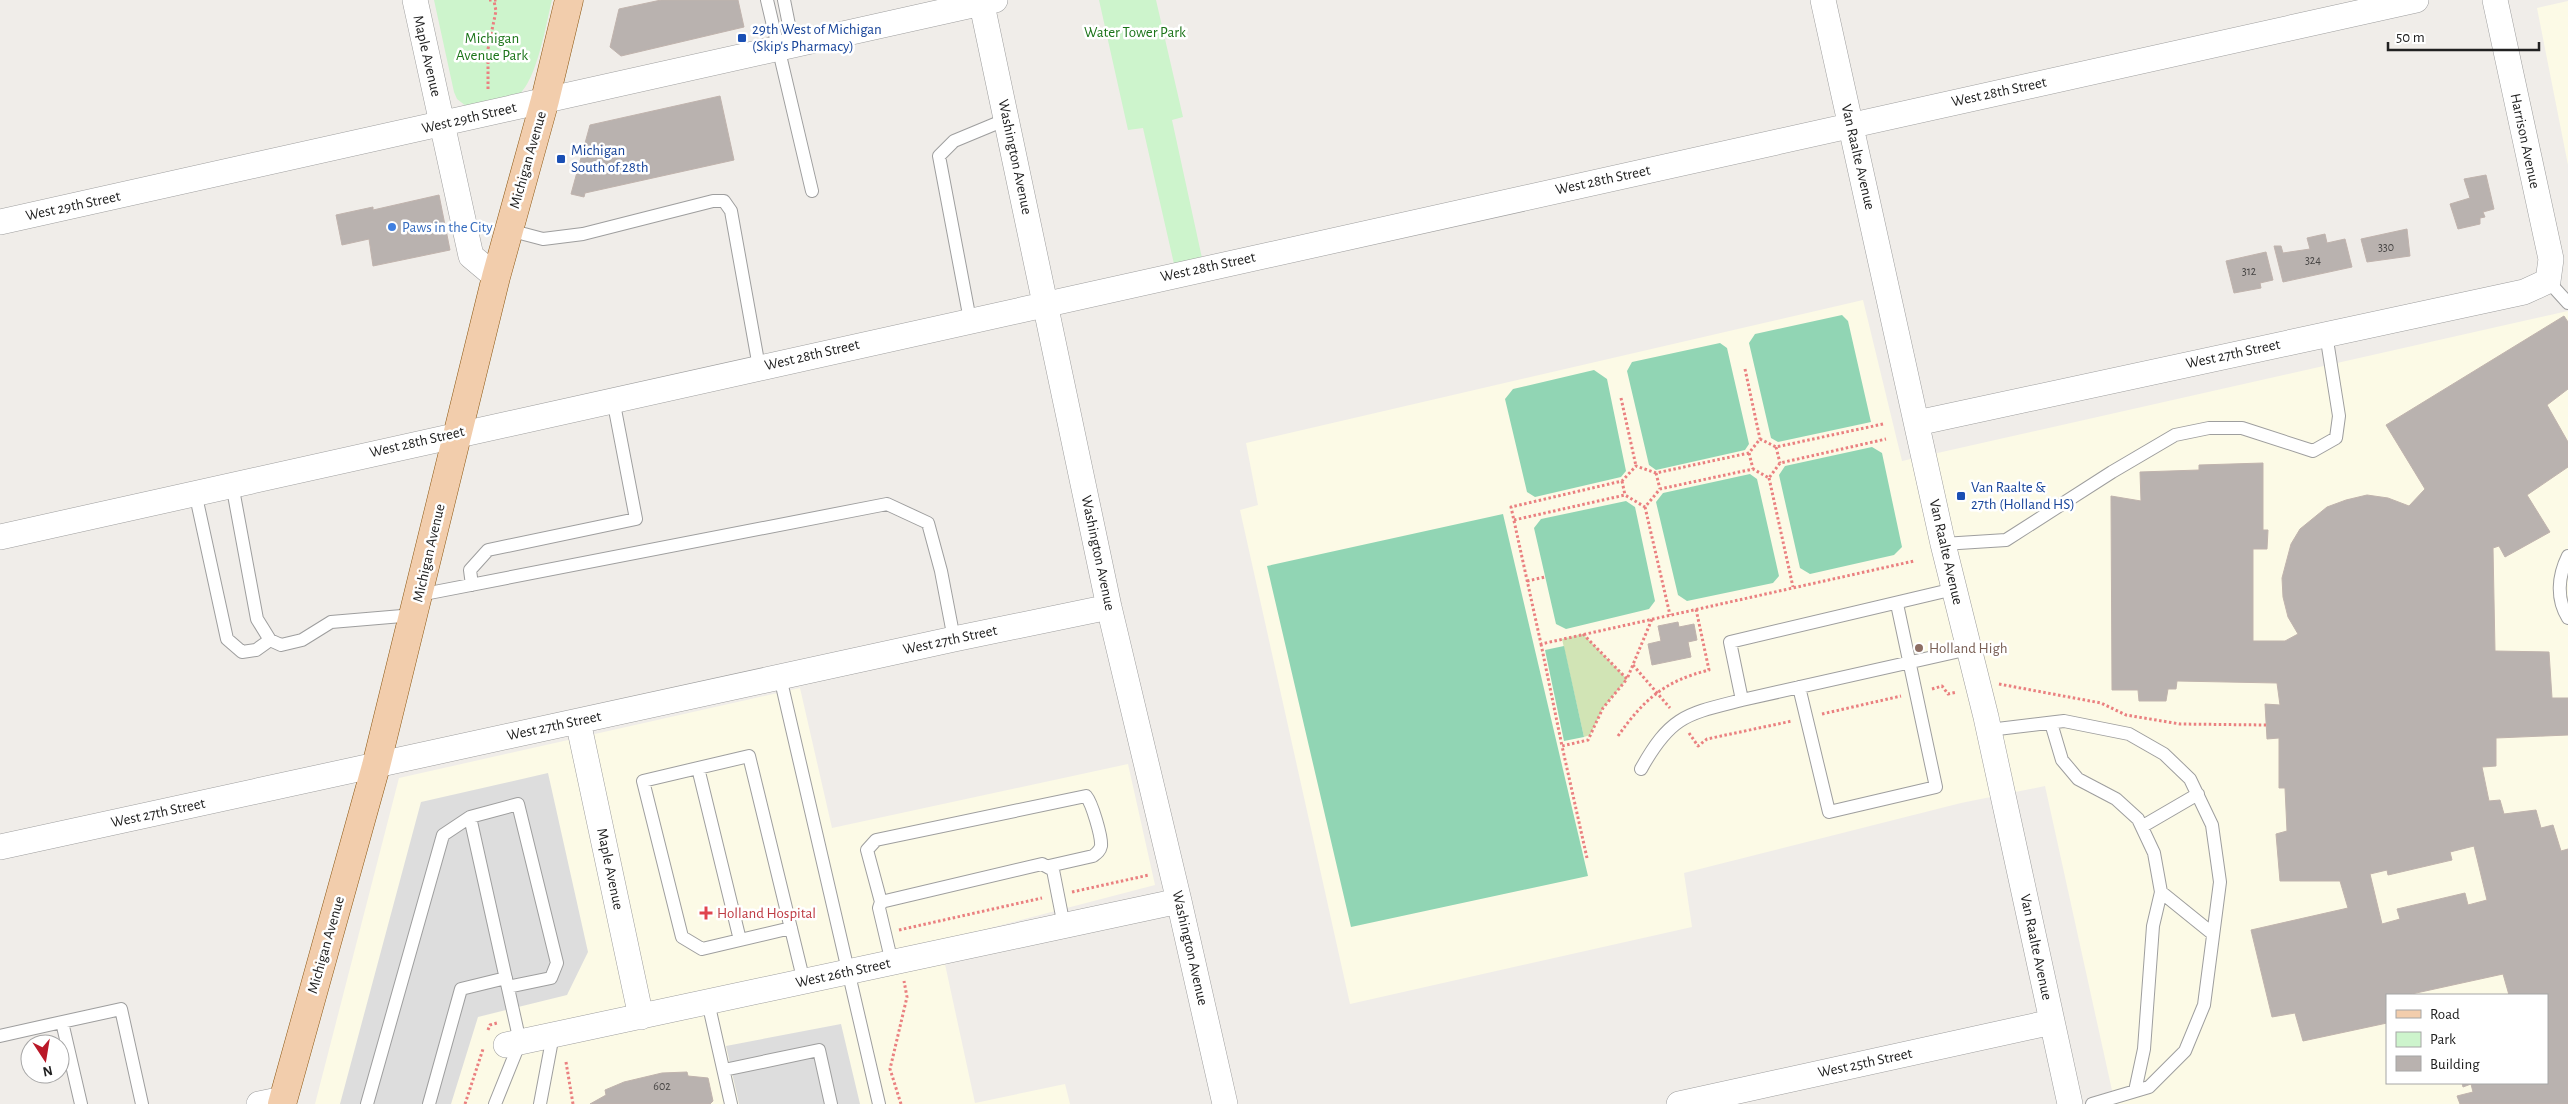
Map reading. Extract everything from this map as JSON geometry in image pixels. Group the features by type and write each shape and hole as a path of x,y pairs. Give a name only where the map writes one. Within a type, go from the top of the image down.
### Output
{"main road":[{"name":"Michigan Avenue","path":"275,1102 376,766 496,277 545,100 569,0"}],"street":[{"name":"Maple Avenue","path":"415,0 471,256 496,277"},
{"name":"Van Raalte Avenue","path":"1823,0 1943,544 1989,730 2070,1104"},
{"name":"West 28th Street","path":"0,537 457,433 2416,0"},
{"name":"Harrison Avenue","path":"2495,0 2551,259 2548,281"},
{"name":"West 29th Street","path":"0,222 785,47 918,8 986,1"},
{"name":"Washington Avenue","path":"986,1 1007,119 1109,607 1180,901 1225,1104"},
{"name":"West 27th Street","path":"1917,423 2524,292 2548,281"},
{"name":"West 27th Street","path":"0,847 954,639 1109,607"},
{"name":"Maple Avenue","path":"578,721 641,1017"},
{"name":"West 26th Street","path":"513,1044 1180,901"},
{"name":"West 25th Street","path":"1679,1104 2052,1022"}],"lane":[{"path":"767,0 785,47"},
{"path":"784,0 785,47 812,191"},
{"path":"970,320 939,156 954,141 1007,119"},
{"path":"508,230 543,239 583,234 713,201 724,201 731,212 759,366"},
{"path":"2548,281 2568,304"},
{"path":"1943,544 2006,540 2112,472 2175,436 2209,428 2242,428 2313,451 2336,438 2339,416 2326,334"},
{"path":"472,585 470,570 488,550 636,518 613,399"},
{"path":"232,484 257,619 270,640 281,645 302,640 331,622 416,605 472,585 888,504 928,523 954,639"},
{"path":"195,492 227,639 242,652 256,650 270,640"},
{"path":"2568,556 2559,582 2562,608 2568,618"},
{"path":"1742,700 1730,642 1954,589"},
{"path":"1799,687 1828,812 1936,786 1896,604"},
{"path":"1641,768 1663,735 1679,720 1694,712 1970,649"},
{"path":"780,677 879,1104"},
{"path":"1989,730 2064,721 2129,734 2164,754 2190,779 2212,825 2220,882 2204,1006 2185,1051 2149,1087 2092,1104"},
{"path":"2051,723 2062,760 2078,779 2116,799 2143,826 2154,853 2161,892 2153,926 2144,1049 2135,1091"},
{"path":"791,928 702,948 682,937 643,781 749,756 791,928 804,982"},
{"path":"698,768 740,940"},
{"path":"2143,826 2198,794"},
{"path":"881,902 1042,864 1049,866 1093,856 1099,851 1101,844 1091,802 1086,796 876,840 867,850 881,902 879,908 896,962"},
{"path":"367,1104 443,835 470,817 518,804 557,963 551,978 461,989 429,1104"},
{"path":"470,817 507,983 513,1044 495,1104"},
{"path":"1049,866 1053,870 1064,926"},
{"path":"2161,892 2213,934"},
{"path":"708,1002 731,1104"},
{"path":"0,1036 121,1009 142,1104"},
{"path":"62,1022 81,1104"},
{"path":"540,1104 553,1035"},
{"path":"724,1070 819,1050 831,1104"}],"path":[{"path":"488,89 488,49 496,12 496,1 489,0"},
{"path":"1745,369 1760,439"},
{"path":"1622,398 1636,466"},
{"path":"1760,439 1776,447 1883,424"},
{"path":"1636,466 1656,473 1749,453 1760,439"},
{"path":"1769,478 1780,463 1886,439"},
{"path":"1776,447 1780,463"},
{"path":"1749,453 1753,469"},
{"path":"1587,858 1511,507 1622,481 1636,466"},
{"path":"1645,507 1660,489 1753,469 1769,478 1793,587"},
{"path":"1656,473 1660,489"},
{"path":"1622,481 1625,496"},
{"path":"1514,520 1625,496 1645,507 1670,615"},
{"path":"1541,644 1914,561"},
{"path":"1527,581 1545,577"},
{"path":"1618,736 1632,716 1658,693 1683,676 1709,670 1696,609"},
{"path":"1562,746 1588,740 1603,708 1627,679 1653,618"},
{"path":"1583,634 1627,679"},
{"path":"1633,666 1658,693 1698,746"},
{"path":"901,1104 890,1069 907,997 896,962 897,930 1172,870"}],"shaded area":[{"path":"2568,1 2568,165 2537,8"},
{"name":"Holland High","path":"1863,300 1902,461 2568,311 2568,1104 2115,1104 2045,786 1961,803 1684,873 1692,927 1350,1004 1240,510 1258,505 1246,443"},
{"name":"Holland Hospital","path":"800,688 832,828 1128,764 1155,885 940,941 975,1103 1065,1084 1070,1104 315,1104 399,778"},
{"path":"548,773 588,952 567,995 478,1017 451,1104 340,1104 421,802"},
{"path":"841,1024 860,1104 739,1104 726,1046"}],"green space":[{"name":"Michigan Avenue Park","path":"434,0 552,0 534,70 528,83 520,93 507,101 466,106 457,99"},
{"name":"Water Tower Park","path":"1099,0 1156,0 1183,117 1172,120 1202,258 1174,264 1143,128 1128,130"},
{"path":"1842,315 1848,321 1871,422 1778,442 1771,438 1749,343 1755,334"},
{"path":"1720,343 1727,348 1749,444 1745,450 1656,470 1649,465 1627,371 1632,362"},
{"path":"1594,370 1607,379 1626,471 1621,477 1535,497 1527,492 1505,399 1513,389"},
{"path":"1872,447 1882,453 1902,547 1894,555 1810,574 1800,568 1779,475 1785,466"},
{"path":"1750,474 1757,479 1779,576 1773,583 1687,601 1678,595 1656,502 1663,493"},
{"path":"1626,501 1635,507 1655,601 1649,609 1566,629 1556,624 1534,528 1541,519"},
{"path":"1503,514 1588,876 1351,927 1267,566"},
{"path":"1583,634 1627,679 1603,708 1590,735 1584,737 1562,639"},
{"path":"1564,646 1584,737 1564,741 1545,650"}],"building":[{"path":"661,0 738,0 744,27 621,56 610,47 619,9"},
{"path":"720,96 734,160 585,193 584,197 571,194 590,125"},
{"path":"2486,175 2494,209 2483,212 2485,217 2480,218 2480,224 2458,229 2450,204 2470,198 2464,179"},
{"name":"Paws in the City","path":"439,195 450,250 373,266 369,239 342,245 336,215 373,207 373,210"},
{"path":"2407,229 2410,256 2367,262 2361,239"},
{"path":"2325,234 2327,243 2345,239 2352,267 2283,282 2274,246 2281,246 2283,253 2310,249 2307,238"},
{"path":"2266,252 2273,280 2260,283 2261,288 2234,293 2226,261"},
{"path":"2564,316 2568,322 2568,389 2547,405 2568,442 2568,467 2527,495 2550,532 2505,557 2499,546 2493,548 2495,651 2549,652 2552,698 2568,698 2568,735 2496,738 2496,766 2482,767 2489,801 2500,800 2504,814 2536,810 2541,828 2553,825 2561,851 2568,849 2568,1104 2460,1104 2457,1096 2473,1092 2471,1084 2548,1084 2548,994 2509,994 2503,974 2412,994 2386,994 2386,1023 2303,1041 2295,1013 2272,1017 2251,930 2348,908 2340,881 2280,881 2276,834 2287,831 2285,788 2279,788 2279,738 2267,739 2265,704 2280,705 2277,683 2177,681 2176,689 2168,689 2166,701 2139,701 2138,690 2112,690 2111,496 2141,501 2140,472 2199,470 2199,465 2263,463 2263,530 2268,530 2267,549 2253,549 2253,641 2285,641 2298,634 2288,617 2283,597 2282,578 2291,544 2300,529 2327,507 2346,500 2367,495 2388,498 2409,506 2425,489 2386,425","holes":["2474,846 2487,900 2468,905 2465,893 2397,909 2400,919 2382,924 2370,874 2387,870 2388,875 2452,860 2450,852"]},
{"path":"1678,622 1679,627 1694,624 1697,640 1688,642 1691,657 1652,665 1648,644 1661,641 1658,626"},
{"path":"687,1072 688,1076 708,1078 713,1101 710,1104 590,1104 606,1095 605,1090 624,1082 662,1073"}],"place":[{"name":"29th West of Michigan (Skip's Pharmacy)","path":"742,38"},
{"name":"Michigan South of 28th","path":"561,159"},
{"name":"Paws in the City","path":"392,227"},
{"name":"Van Raalte & 27th (Holland HS)","path":"1961,496"},
{"name":"Holland High","path":"1919,648"},
{"name":"Holland Hospital","path":"706,913"}]}
